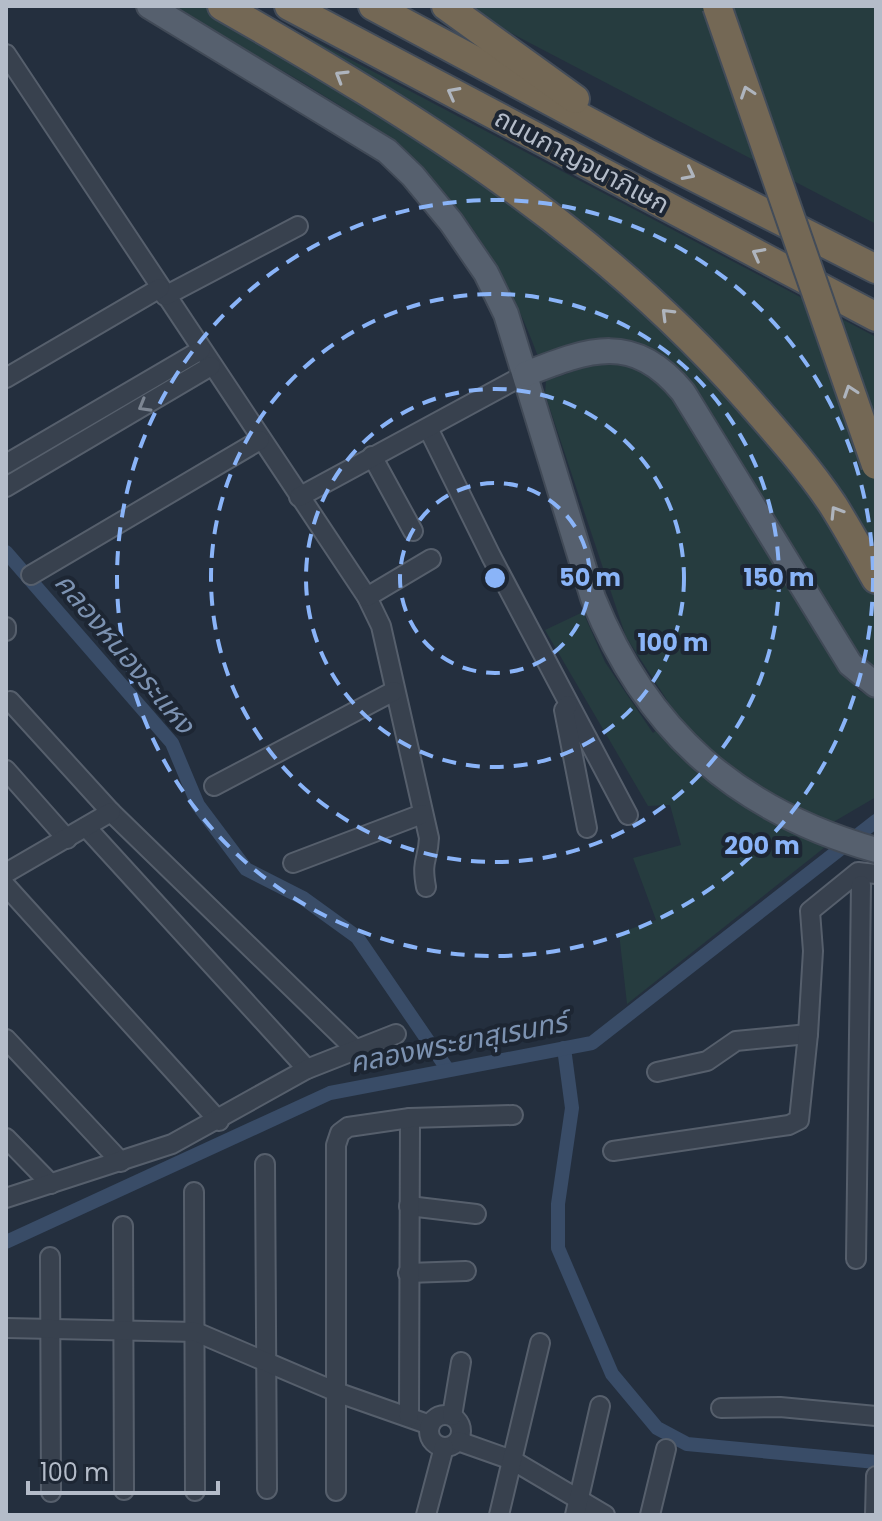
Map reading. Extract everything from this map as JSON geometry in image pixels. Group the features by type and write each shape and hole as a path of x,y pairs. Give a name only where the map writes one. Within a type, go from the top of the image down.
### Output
{"highway":[{"path":"222,6 412,117 478,162 643,290 696,343 774,430 832,503 876,579"},
{"name":"ถนนกาญจนาภิเษก","path":"289,6 876,317"},
{"name":"ถนนกาญจนาภิเษก","path":"373,6 649,154 876,269"},
{"path":"446,6 649,154"},
{"path":"717,6 876,465"}],"main road":[{"path":"149,6 364,136 413,176 486,273 506,314 593,598 609,637 654,709 716,772 797,823 876,850"},
{"path":"526,374 576,354 611,350 641,357 667,373 683,392 850,664 876,685"}],"street":[{"path":"6,54 367,597 381,626 429,838 428,850 421,863 426,887"},
{"path":"6,378 162,292 298,226"},
{"path":"11,473 206,358"},
{"path":"299,497 526,374"},
{"path":"425,429 568,708 628,815"},
{"path":"31,575 260,440"},
{"path":"372,456 413,531"},
{"path":"367,597 431,559"},
{"path":"214,786 261,764 394,691"},
{"path":"10,701 111,812 355,1049"},
{"path":"568,708 587,828"},
{"path":"6,770 67,839"},
{"path":"6,873 111,812"},
{"path":"293,863 422,814"},
{"path":"86,827 307,1069"},
{"path":"613,1151 789,1125 799,1120 813,951 810,911 858,872 869,880 867,1048 856,1259"},
{"path":"6,886 219,1121"},
{"path":"6,1198 172,1144 219,1121 307,1069 396,1034"},
{"path":"657,1072 707,1061 736,1041 808,1034"},
{"path":"6,1039 121,1162"},
{"path":"336,1491 339,1393 336,1145 340,1133 348,1127 410,1118 513,1115"},
{"path":"409,1417 410,1118"},
{"path":"6,1138 51,1184"},
{"path":"265,1164 267,1489"},
{"path":"194,1192 195,1491"},
{"path":"409,1206 476,1214"},
{"path":"123,1226 124,1490"},
{"path":"50,1257 51,1492"},
{"path":"408,1273 466,1271"},
{"path":"6,1328 124,1328 196,1332 339,1393 430,1425"},
{"path":"499,1515 540,1343"},
{"path":"452,1416 461,1362"},
{"path":"577,1506 600,1406"},
{"path":"721,1408 780,1407 876,1416"},
{"path":"426,1515 460,1425 452,1416 438,1416 430,1425"},
{"path":"430,1425 433,1442 512,1460 577,1506 605,1515"},
{"path":"650,1515 666,1449"},
{"path":"875,1515 876,1476"}],"green space":[{"path":"169,6 204,6 298,58 249,6 876,337 876,676 865,668 659,356 545,358 537,354 512,295 480,239 441,188 418,165 341,107"},
{"path":"459,6 876,6 876,224"},
{"path":"617,360 667,382 830,654 858,690 876,700 876,797 830,824 839,836 627,1004 619,933 656,920 633,858 681,845 670,805 648,806 545,630 583,612 605,662 653,733 676,714 626,637 545,394 546,380"}],"waterway":[{"name":"คลองหนองระแหง","path":"6,552 172,743 198,805 246,869 303,898 357,937 448,1070"},
{"name":"คลองพระยาสุเรนทร์","path":"6,1242 330,1093 592,1043 876,821"},
{"path":"564,1048 572,1108 558,1204 558,1248 612,1374 657,1428 687,1444 876,1462"}]}
